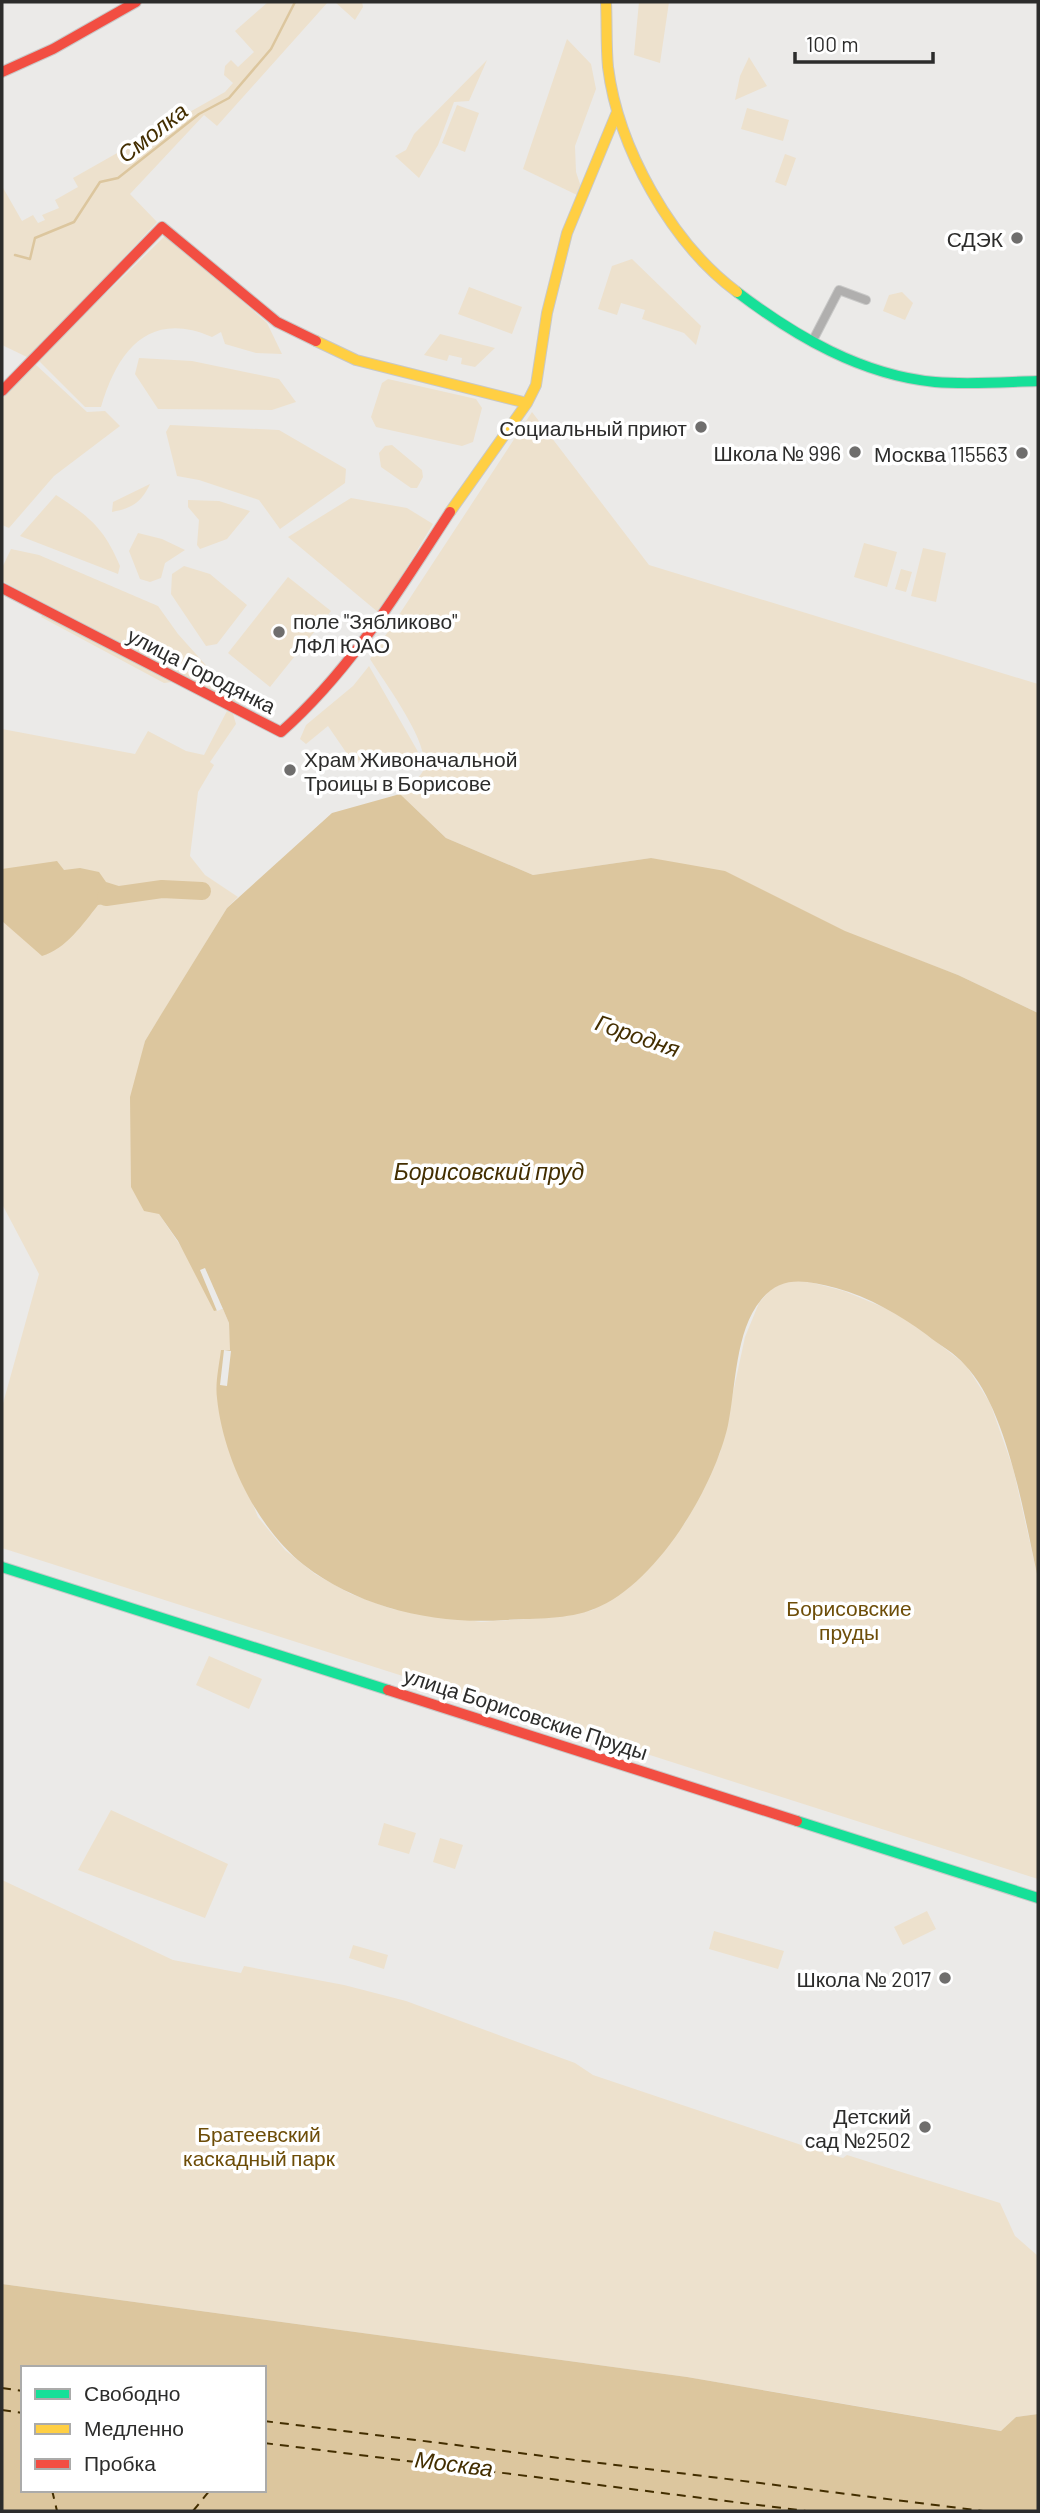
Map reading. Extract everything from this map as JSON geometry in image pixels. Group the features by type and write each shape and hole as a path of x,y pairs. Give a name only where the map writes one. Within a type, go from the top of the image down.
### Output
{"street":[{"path":"2,72 53,49 136,2"},
{"path":"606,2 605,19 617,112 656,203 702,263 756,309 852,362 916,380 963,384 1038,381"},
{"name":"улица Городянка","path":"2,588 281,732 325,690 372,634 446,519 527,403 539,372 547,313 567,233 617,112"},
{"path":"2,391 162,227 276,322 356,360 527,403"},
{"path":"812,342 839,290 866,300"},
{"name":"улица Борисовские Пруды","path":"2,1567 1038,1898"}],"green space":[{"path":"268,2 328,2 217,126 204,115 130,194 157,222 29,358 2,345 2,186 22,221 33,215 38,223 45,220 42,215 59,208 55,200 78,187 73,178 225,92 233,83 224,75 225,66 231,60 238,67 254,52 235,31"},
{"path":"335,2 362,2 363,7 355,20"},
{"path":"639,2 669,2 660,63 634,55"},
{"path":"567,39 591,64 596,89 575,146 576,172 581,187 577,195 523,169"},
{"path":"749,57 767,86 735,100 740,76"},
{"path":"487,60 469,101 454,102 438,145 419,178 395,156 406,150 414,134"},
{"path":"457,105 479,113 465,152 442,143"},
{"path":"747,108 789,120 783,141 741,129"},
{"path":"785,154 796,158 786,186 775,182"},
{"path":"167,234 267,323 282,354 256,353 225,344 221,332 212,337 190,330 171,328 154,332 127,352 108,386 101,407 85,407 38,360"},
{"path":"632,259 701,326 696,345 684,333 642,319 645,310 621,303 617,315 598,309 612,266"},
{"path":"469,287 522,307 512,334 458,314"},
{"path":"902,292 913,303 905,320 883,311 889,295"},
{"path":"440,334 495,348 475,367 461,364 462,358 449,355 447,361 424,355"},
{"path":"139,358 192,361 279,379 296,402 272,410 158,409 135,374"},
{"path":"35,364 87,412 105,411 120,426 54,476 9,528 2,525 2,399"},
{"path":"388,379 476,399 482,408 473,442 462,446 376,427 371,417 382,383"},
{"path":"532,412 649,565 1038,684 1038,1013 958,975 651,858 533,875 446,838 400,794 423,771 421,746 396,698 370,659"},
{"path":"170,425 279,430 346,469 345,483 280,529 259,500 199,480 177,476 166,432"},
{"path":"392,445 422,470 423,477 417,488 411,488 381,467 379,453 385,446"},
{"path":"150,484 135,504 112,512 113,502"},
{"path":"56,495 95,524 120,566 118,574 20,536"},
{"path":"351,498 407,508 433,524 379,613 288,537"},
{"path":"188,500 219,501 250,511 227,539 200,549 197,545 199,520 188,507"},
{"path":"138,533 162,539 185,550 165,563 161,578 150,582 140,579 129,551"},
{"path":"864,543 897,552 887,587 854,577"},
{"path":"923,548 946,553 936,602 911,596"},
{"path":"11,549 39,555 158,606 178,634 238,701 240,707 2,581 2,568"},
{"path":"184,566 210,574 247,605 217,644 206,646 171,594 172,574"},
{"path":"901,569 912,572 906,592 895,589"},
{"name":"поле \"Зябликово\" ЛФЛ ЮАО","path":"288,577 331,611 270,687 228,653"},
{"path":"43,614 172,682 164,683 41,617"},
{"path":"369,666 417,750 420,758 417,762 377,758 352,761 328,726 306,744 300,739 306,725 353,686"},
{"name":"Борисовские пруды","path":"227,711 233,714 236,724 210,762 214,765 198,792 190,856 205,875 238,897 227,908 145,1041 139,1068 159,1214 223,1309 229,1323 231,1351 221,1351 223,1431 258,1517 285,1550 315,1574 351,1594 392,1609 481,1622 553,1617 593,1610 654,1562 685,1523 720,1453 745,1337 759,1303 771,1289 788,1281 802,1280 844,1291 902,1315 966,1365 990,1403 1013,1468 1038,1578 1038,1879 2,1548 2,1407 39,1274 2,1204 2,729 135,754 148,731 186,751 204,755"},
{"path":"209,1656 262,1679 249,1709 196,1685"},
{"path":"111,1810 228,1864 205,1918 78,1870"},
{"path":"384,1823 416,1833 409,1854 378,1845"},
{"path":"440,1838 463,1845 455,1869 433,1862"},
{"name":"Братеевский каскадный парк","path":"2,1880 173,1960 241,1973 244,1966 344,1985 406,2001 575,2063 593,2075 825,2153 843,2158 847,2155 1000,2203 1015,2236 1038,2256 1038,2414 1016,2417 1002,2431 687,2377 2,2284"},
{"path":"927,1911 936,1929 903,1945 894,1927"},
{"path":"714,1931 784,1951 778,1969 709,1949"},
{"path":"353,1945 388,1955 384,1969 349,1958"}],"water":[{"name":"Борисовский пруд","path":"400,794 446,838 533,875 651,858 725,871 845,931 958,975 1038,1013 1038,1578 1020,1496 1003,1436 993,1409 965,1365 952,1353 884,1307 848,1292 805,1282 777,1286 761,1300 752,1313 741,1343 728,1425 721,1450 696,1505 679,1532 639,1579 617,1597 594,1609 561,1617 479,1621 452,1620 399,1610 374,1603 326,1580 304,1565 271,1532 245,1490 221,1421 217,1380 221,1350 230,1350 229,1323 223,1309 214,1311 178,1241 159,1214 144,1211 131,1187 130,1097 145,1041 227,908 332,813"},
{"path":"57,861 64,870 80,868 99,872 106,882 122,887 128,900 98,905 66,942 42,956 2,921 2,869"},
{"name":"Москва","path":"2,2284 687,2377 1001,2431 1016,2417 1038,2414 1038,2511 2,2511"}],"pier":[{"path":"205,1268 223,1309 217,1311 200,1270"},
{"path":"224,1350 231,1351 227,1386 220,1385"}],"waterway":[{"name":"Смолка","path":"15,255 30,259 35,238 74,222 100,182 118,178 199,114 229,98 271,49 295,2"},
{"name":"Городня","path":"106,897 162,889 202,891"}],"ferry route":[{"path":"2,2388 21,2391"},
{"path":"2,2410 21,2413"},
{"path":"266,2421 983,2511"},
{"path":"266,2443 806,2511"},
{"path":"52,2492 57,2511"},
{"path":"193,2511 208,2492"}],"traffic: fast":[{"path":"737,292 806,338 830,351 881,371 908,378 948,383 1038,381"},
{"path":"2,1567 388,1690"},
{"path":"797,1821 1038,1898"}],"traffic: slow":[{"path":"606,2 608,67 623,129 636,160 652,191 690,247 713,272 737,292"},
{"path":"450,512 527,403 536,385 547,313 567,233 617,112"},
{"path":"316,341 356,360 527,403"}],"traffic: jam":[{"path":"2,72 53,49 136,2"},
{"path":"2,391 162,227 277,322 316,341"},
{"path":"2,588 281,732 307,708 373,628 450,512"},
{"path":"388,1690 797,1821"}],"place":[{"name":"СДЭК","path":"1017,238"},
{"name":"Социальный приют","path":"701,427"},
{"name":"Школа № 996","path":"855,452"},
{"name":"Москва 115563","path":"1022,453"},
{"name":"поле \"Зябликово\" ЛФЛ ЮАО","path":"279,632"},
{"name":"Храм Живоначальной Троицы в Борисове","path":"290,770"},
{"name":"Школа № 2017","path":"945,1978"},
{"name":"Детский сад №2502","path":"925,2127"}]}
